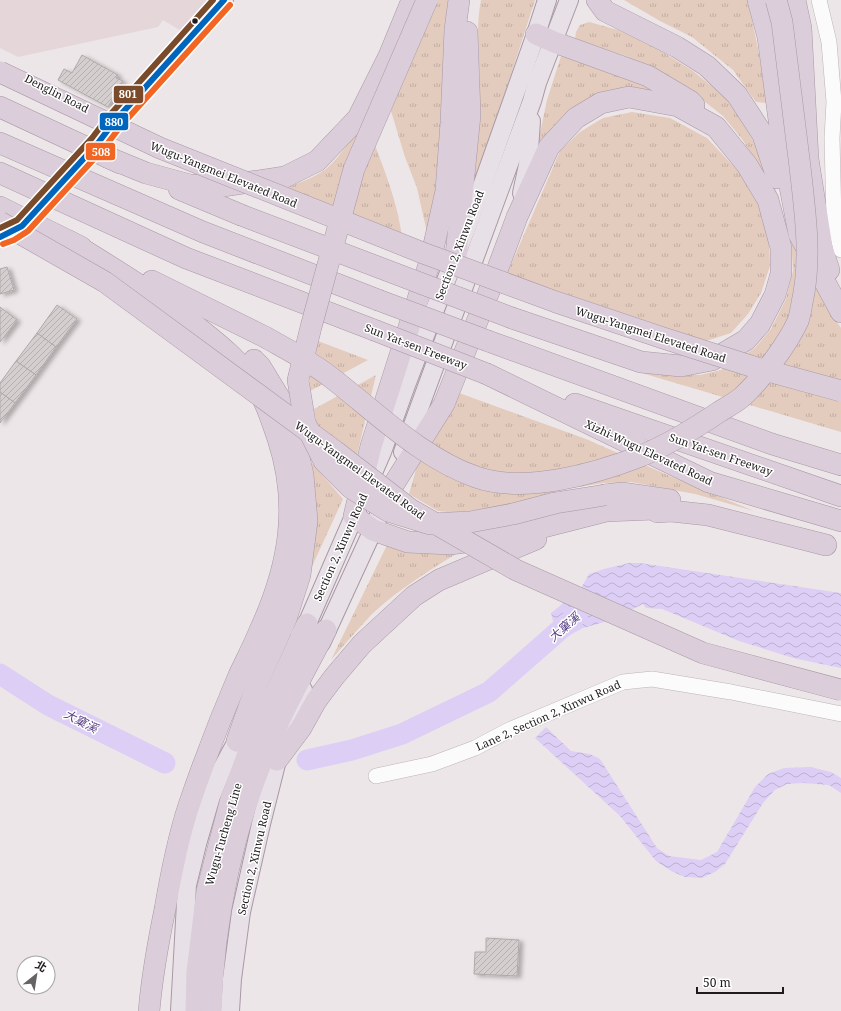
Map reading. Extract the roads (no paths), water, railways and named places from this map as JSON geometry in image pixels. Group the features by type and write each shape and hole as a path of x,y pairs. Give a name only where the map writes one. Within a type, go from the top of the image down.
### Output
{"highway":[{"path":"102,150 146,173 190,185 223,186 285,177 317,161 358,118 389,56 412,0"},
{"path":"426,0 354,170 298,380 305,423 324,461 351,488 388,511 430,524 470,522 513,514 555,503 605,494 622,493 679,502 768,524 833,547"},
{"path":"459,0 454,30 451,123 446,191 431,258 371,446 354,516 373,530 408,542 450,544 516,534 606,511 654,509 708,515 833,547"},
{"path":"456,255 470,115 466,14 469,0"},
{"path":"597,0 605,11 677,47 707,66 737,95 763,135 776,175 799,234 841,312"},
{"path":"758,0 768,37 783,150 799,234"},
{"path":"0,207 294,354 330,377 439,461 464,473 485,480 522,483 573,477 624,463 660,448 694,430 743,396 783,347 798,319 806,285 808,255 806,221 782,22 776,0"},
{"path":"795,0 801,28 808,159 816,215 822,248 831,275 841,294"},
{"path":"0,107 102,150 241,215 512,318 641,362 681,366 712,360 746,340 760,324 775,295 781,274 781,248 768,200 747,165 716,127 690,101 648,76 545,38"},
{"name":"Wugu-Yangmei Elevated Road","path":"0,72 160,148 423,253 556,302 671,340 756,368 841,391"},
{"path":"387,495 444,404 517,217 549,147 576,118 601,103 629,97 678,106 716,127"},
{"path":"0,143 203,232 378,300 772,444 841,465"},
{"name":"Sun Yat-sen Freeway","path":"0,173 186,258 487,374 841,496"},
{"name":"Wugu-Yangmei Elevated Road","path":"0,222 105,282 410,509 516,570 703,654 841,690"},
{"path":"69,241 140,285 194,324 226,350 250,377 268,410 282,450 289,490 290,520 286,555 278,586 261,629 240,673 217,729 189,806 170,881 157,948 149,1011"},
{"path":"69,241 201,317 234,340 260,366 282,402 294,434 303,475 307,521 300,575 286,619 257,684 237,741"},
{"name":"Xizhi-Wugu Elevated Road","path":"487,374 709,482 841,520"},
{"path":"772,444 841,460"},
{"path":"277,760 301,728 316,701 362,644 414,596 439,580 552,532 587,523 632,515 671,511"},
{"name":"Wugu-Tucheng Line","path":"211,1011 211,994 218,924 231,856 254,779 264,736 316,627"},
{"name":"Wugu-Tucheng Line","path":"185,1007 197,972 207,891 231,799 248,754 264,736"}],"main road":[{"path":"102,150 114,122 224,0"},
{"name":"Section 2, Xinwu Road","path":"185,1007 187,885 196,844 211,796 222,769 237,741 316,627 373,530 532,101 537,83 545,38 547,0"},
{"name":"Section 2, Xinwu Road","path":"230,1011 232,979 241,912 277,760 316,627 354,516 382,452 406,384 480,192 545,38 569,0"},
{"path":"517,217 528,165 532,101"},
{"path":"0,237 22,226"}],"street":[{"path":"819,0 829,42 837,103 832,138 834,220 841,250"},
{"name":"Denglin Road","path":"0,64 114,122"},
{"name":"Lane 2, Section 2, Xinwu Road","path":"376,776 432,764 475,748 509,730 623,682 652,679 732,692 841,714"}],"water":[{"path":"629,563 640,563 841,593 841,668 793,658 739,641 662,609 646,608 643,604 608,621 583,628 568,636 556,633 551,613 580,590 589,574"},
{"path":"546,727 571,751 590,754 600,759 657,848 669,856 701,860 717,852 755,787 768,774 784,768 810,767 831,772 841,778 841,793 829,785 803,783 787,784 775,790 763,803 725,864 715,872 702,878 685,877 671,871 656,861 620,816 535,738"}],"waterway":[{"name":"大窠溪","path":"307,760 352,750 402,734 489,692 578,614"},
{"name":"大窠溪","path":"0,674 48,705 165,763"}],"tunnel":[{"path":"22,226 98,143"}]}
